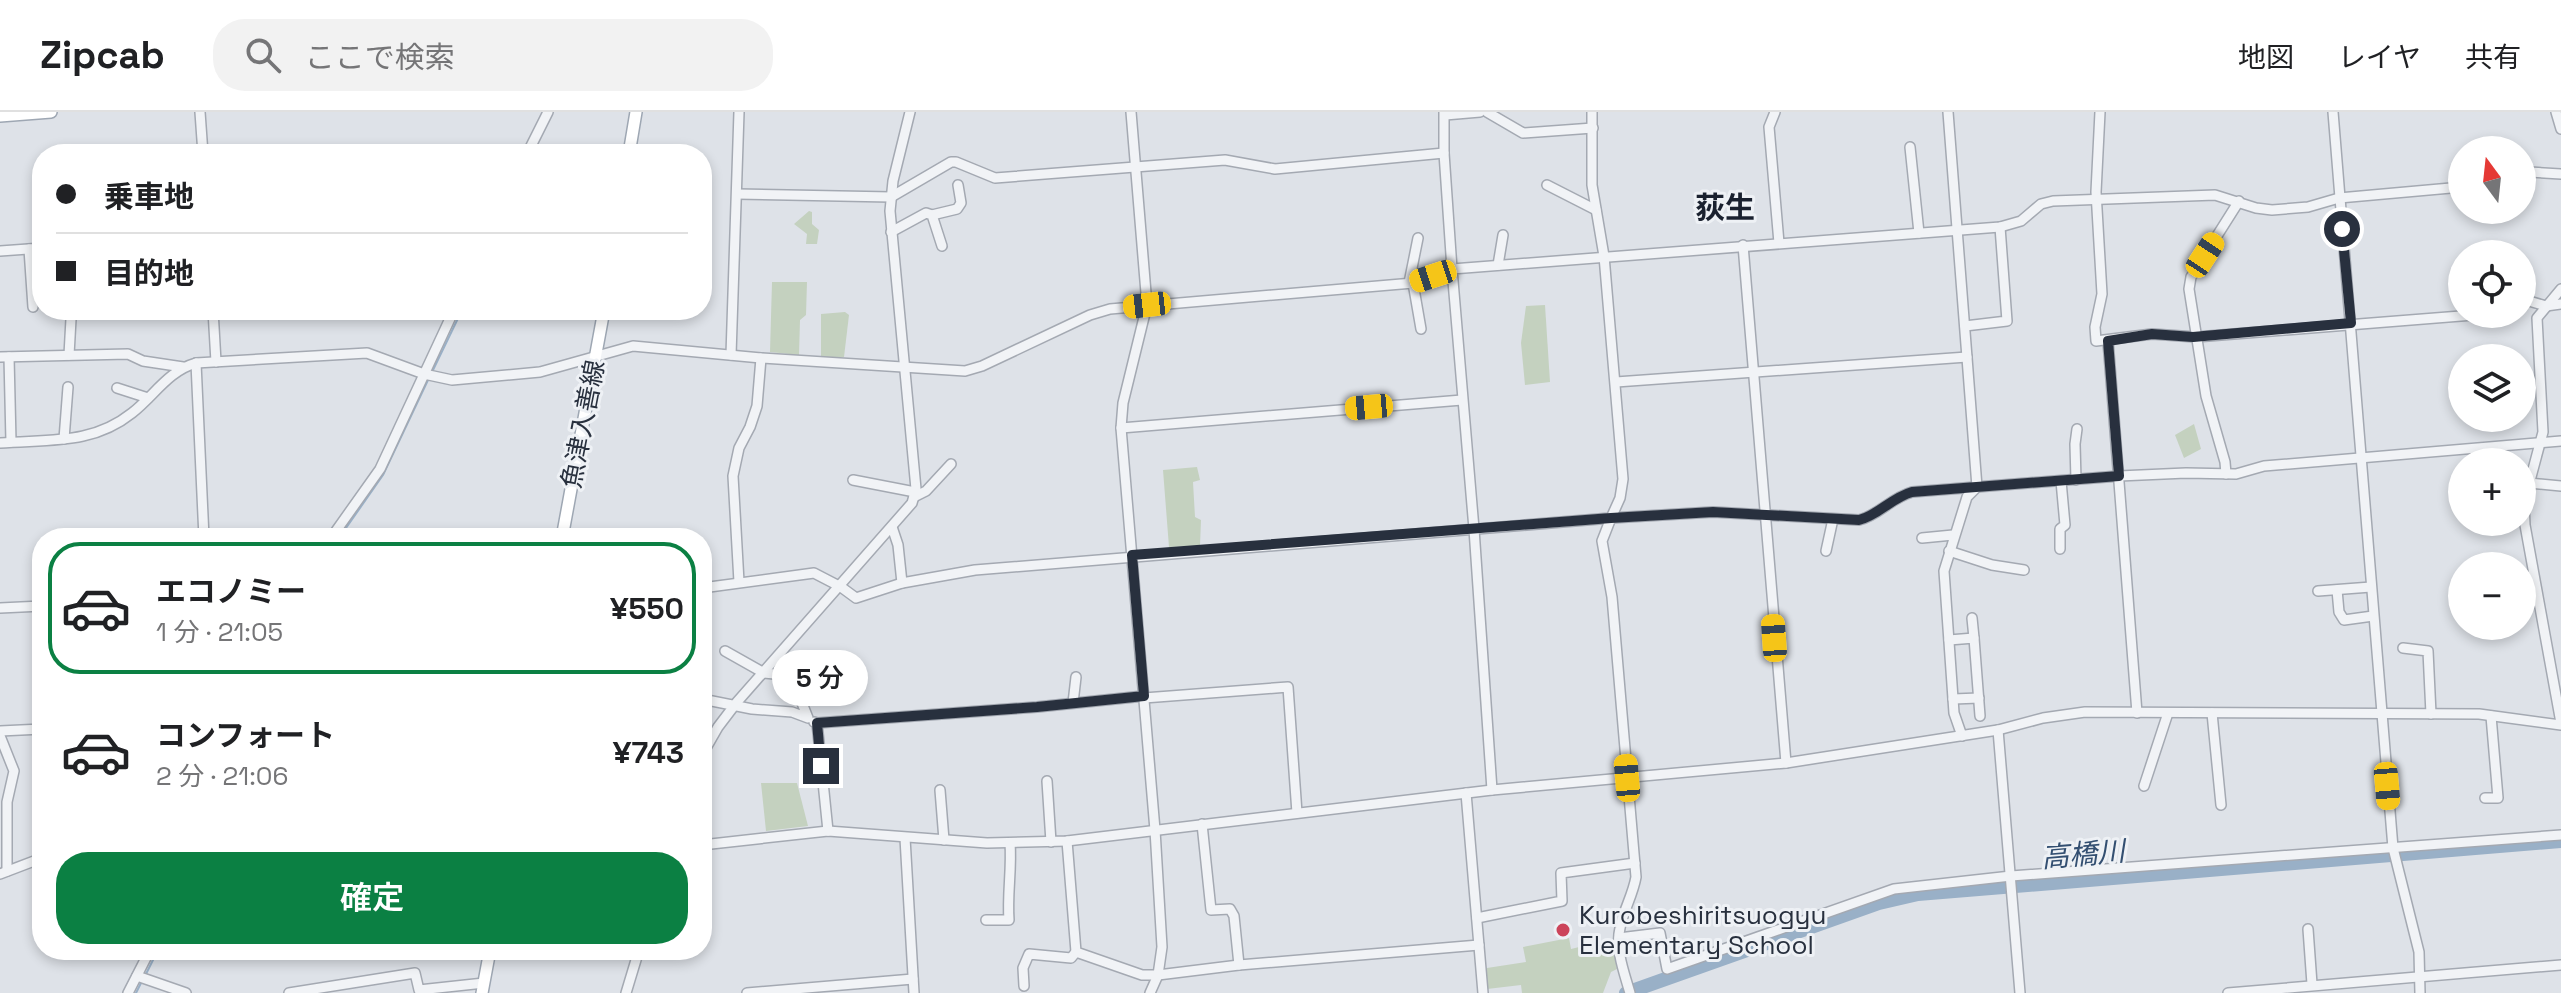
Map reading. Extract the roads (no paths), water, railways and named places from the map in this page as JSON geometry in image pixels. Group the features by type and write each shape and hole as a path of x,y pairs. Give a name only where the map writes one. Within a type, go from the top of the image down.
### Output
{"main road":[{"path":"0,116 51,112"},
{"path":"631,144 636,112"},
{"name":"魚津入善線","path":"564,528 602,320"},
{"path":"483,988 488,960"}],"street":[{"path":"200,112 202,144"},
{"path":"532,144 548,112"},
{"path":"731,355 739,112"},
{"path":"712,738 734,706 912,503 914,494 905,366 891,232 891,197 910,112"},
{"path":"1131,112 1147,305 1123,403 1121,428 1162,947 1158,975 1150,993"},
{"path":"1480,112 1444,114 1444,153 1492,790"},
{"path":"1487,112 1523,133 1593,128"},
{"path":"1592,112 1592,185 1604,256 1623,479 1620,498 1602,541 1612,597 1636,877 1619,938 1630,993"},
{"path":"1775,112 1769,127 1779,243"},
{"path":"1948,112 1977,487 1967,497 1944,571 1954,713 1962,736"},
{"path":"2100,112 2097,200 2102,294 2095,327 2096,341 2152,334 2196,337 2448,317"},
{"path":"2333,112 2393,848 2419,952 2420,993"},
{"path":"2556,112 2561,129"},
{"path":"1910,147 1919,233"},
{"path":"737,194 891,197 951,162 995,178 1225,160 1275,169 1444,153"},
{"path":"2536,172 2561,174"},
{"path":"891,232 926,213 932,215 957,209 961,203 958,185"},
{"path":"1547,185 1596,210"},
{"path":"183,367 143,361 128,354 4,357 6,442 80,438 102,432 133,412 183,367 196,363 367,353 424,374 452,380 540,372 633,346 965,371 1110,309 1411,283 1452,269 2000,227 2021,221 2041,204 2053,201 2215,195 2272,210 2308,207 2339,198 2448,188"},
{"path":"2226,474 2206,396 2189,289 2191,277 2239,201"},
{"path":"932,215 942,246"},
{"path":"1965,326 2007,321 2000,227"},
{"path":"1498,265 1503,235"},
{"path":"1418,238 1411,283 1421,329"},
{"path":"1743,245 1786,763"},
{"path":"29,249 32,292"},
{"path":"0,251 32,249"},
{"path":"2536,460 2543,432 2537,318 2561,289"},
{"path":"2536,303 2546,306 2561,304"},
{"path":"69,355 71,320"},
{"path":"214,320 216,362"},
{"path":"338,528 380,469 449,320"},
{"path":"2108,341 2137,713"},
{"path":"1616,382 1967,357"},
{"path":"739,582 733,476 739,448 757,406 761,358"},
{"path":"196,363 204,528"},
{"path":"64,439 68,387"},
{"path":"117,388 148,398"},
{"path":"1121,428 1462,400"},
{"path":"2076,480 2077,429"},
{"path":"712,586 814,573 856,598 902,583 975,570 1132,555 1713,512 1859,520 1872,517 1899,496 1912,492 2119,476 2236,474 2264,466 2561,441"},
{"path":"853,480 914,494 926,491 951,464"},
{"path":"2060,549 2060,529 2065,525 2061,481"},
{"path":"2536,484 2561,486"},
{"path":"1826,551 1833,519"},
{"path":"892,527 898,545 902,583"},
{"path":"1922,538 1953,535"},
{"path":"1949,551 1992,565 2024,570"},
{"path":"2318,591 2371,587"},
{"path":"712,844 828,831 1010,843 1067,841 1492,790 1786,763 1998,730 2043,718 2085,712 2431,714 2491,716 2561,724 2536,589"},
{"path":"2337,590 2339,612 2344,620 2373,616"},
{"path":"0,608 32,606"},
{"path":"1972,618 1980,716"},
{"path":"1949,640 1974,638"},
{"path":"2403,648 2428,651 2431,714"},
{"path":"725,651 764,673 795,676 798,693 812,721 828,831"},
{"path":"1073,703 1076,677"},
{"path":"712,701 792,712 812,721 1288,687 1297,813"},
{"path":"1953,699 1979,698"},
{"path":"2144,786 2168,713"},
{"path":"2212,713 2221,805"},
{"path":"2485,798 2498,798 2491,716"},
{"path":"32,730 0,733 14,771 3,802 3,872 32,862"},
{"path":"1998,730 2020,993"},
{"path":"1047,781 1051,842"},
{"path":"940,790 944,840"},
{"path":"1466,793 1483,993"},
{"path":"1202,824 1211,910 1230,909 1234,916 1239,965"},
{"path":"1619,938 1660,933 1667,969 1894,889 2011,876 2561,835"},
{"path":"905,838 914,993"},
{"path":"1024,986 1023,968 1029,954 1071,958 1076,952 1067,841"},
{"path":"986,920 1009,920 1010,843"},
{"path":"1477,918 1562,901 1561,873 1635,863"},
{"path":"2308,929 2312,984"},
{"path":"1076,952 1142,975 1158,975 1239,965 1479,945"},
{"path":"128,993 145,960"},
{"path":"626,993 636,960"},
{"path":"2228,993 2561,965"},
{"path":"289,993 415,973 419,990 483,988"},
{"path":"137,976 186,993"},
{"path":"747,993 913,979"}],"waterway":[{"path":"433,370 457,320"},
{"path":"346,528 383,475 428,380"},
{"name":"高橋川","path":"1626,993 1879,903 1918,894 2561,841"},
{"path":"146,974 153,960"},
{"path":"136,993 141,983"}],"place":[{"name":"Kurobeshiritsuogyu Elementary School","path":"1563,930"}],"district":[{"name":"荻生","path":"1725,207"}]}
